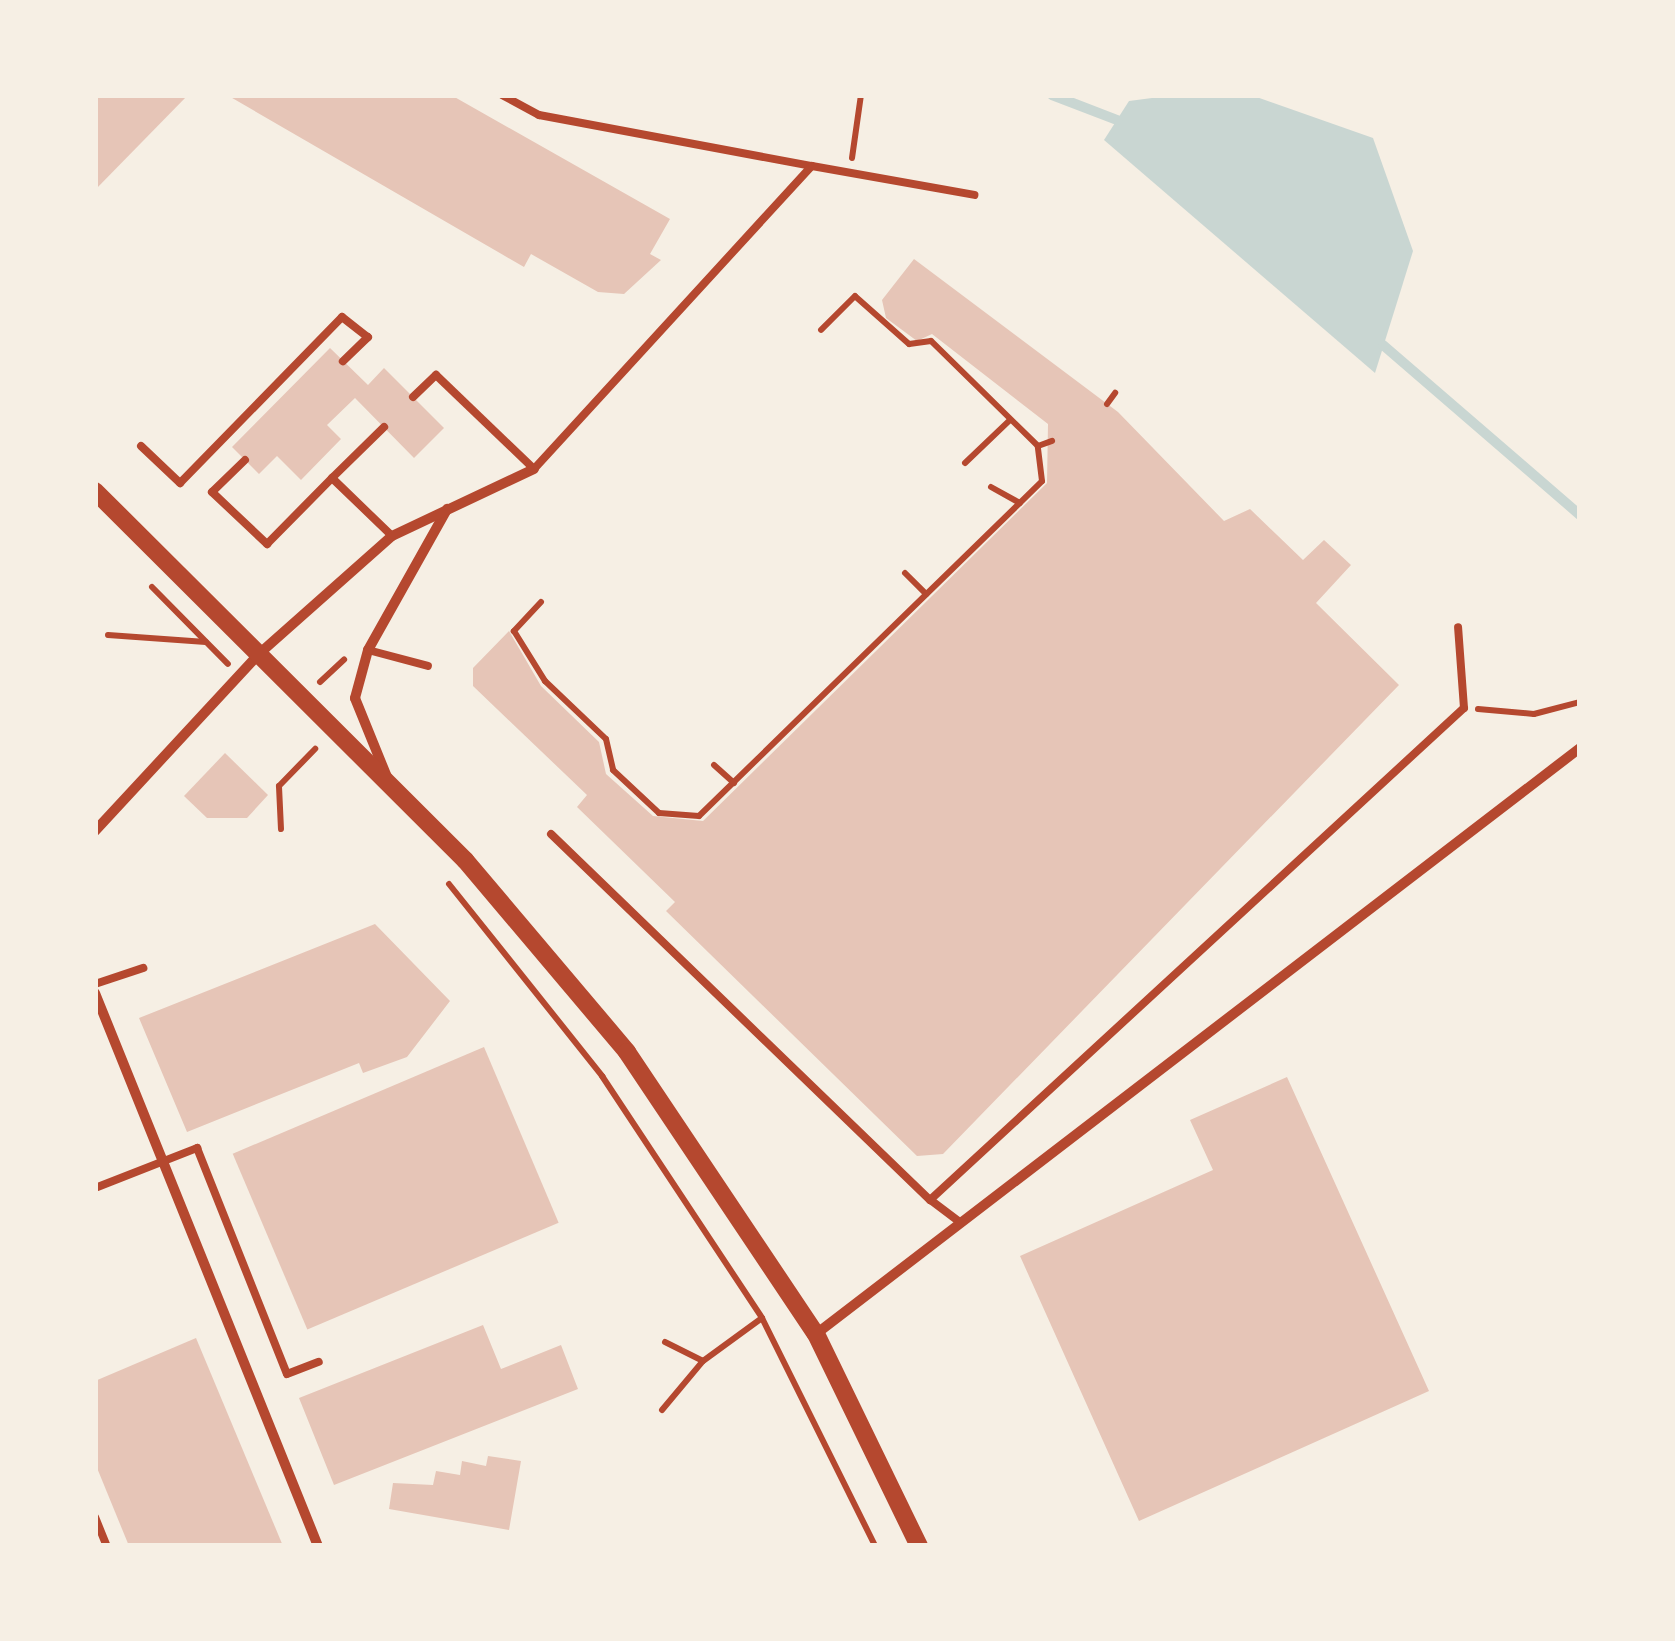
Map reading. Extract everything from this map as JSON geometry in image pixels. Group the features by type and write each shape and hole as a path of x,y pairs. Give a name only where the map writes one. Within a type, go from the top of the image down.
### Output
{"street":[{"path":"95,831 260,653 392,536 534,469"},
{"path":"95,491 387,778 627,1052 816,1334 919,1546"},
{"path":"387,778 355,698 368,650 448,510"},
{"path":"816,1334 1580,748"},
{"path":"95,993 318,1546"}],"lane":[{"path":"502,95 539,115 974,195"},
{"path":"414,398 436,376 534,469 812,166"},
{"path":"141,446 180,483 342,317 368,337 343,361"},
{"path":"245,460 212,492 267,544 384,427"},
{"path":"332,478 392,536"},
{"path":"930,1200 1464,708 1458,628"},
{"path":"368,650 428,666"},
{"path":"552,834 930,1200 961,1223"},
{"path":"95,984 143,968"},
{"path":"95,1188 197,1148 287,1374 319,1362"},
{"path":"95,1517 107,1546"}],"path":[{"path":"850,172 861,95"},
{"path":"541,602 514,631 545,681 606,739 613,770 659,812 699,816 1042,481 1038,446 962,379 956,359 931,341 909,344 855,296 821,330"},
{"path":"1107,404 1115,393"},
{"path":"965,464 1010,420"},
{"path":"1038,446 1052,440"},
{"path":"991,487 1020,502"},
{"path":"137,572 239,674"},
{"path":"905,573 926,594"},
{"path":"108,635 206,642"},
{"path":"1464,708 1534,714 1580,702"},
{"path":"306,740 328,762"},
{"path":"281,829 279,786 316,749"},
{"path":"714,765 734,783"},
{"path":"444,877 602,1076 762,1318 875,1546"},
{"path":"662,1410 704,1361 762,1318"},
{"path":"665,1342 704,1361"}],"shaded area":[{"path":"1175,95 1251,95 1373,138 1413,251 1375,373 1104,140 1129,101"}],"building":[{"path":"95,95 188,95 95,190"},
{"path":"227,95 451,95 670,219 650,254 661,260 624,294 598,292 531,254 524,267"},
{"path":"914,259 1118,412 1224,521 1250,509 1303,560 1324,540 1351,565 1316,603 1399,685 943,1154 917,1156 666,911 675,902 577,807 587,795 473,686 473,668 509,631 541,686 599,742 606,774 653,816 703,821 1047,483 1048,424 932,334 917,341 886,318 882,300"},
{"path":"330,348 368,385 384,368 444,428 414,458 355,398 327,425 341,439 301,480 277,456 259,474 232,447"},
{"path":"225,753 268,795 247,818 207,818 184,796"},
{"path":"375,924 450,1001 407,1057 363,1073 359,1063 187,1132 139,1018"},
{"path":"484,1047 559,1223 307,1329 233,1154"},
{"path":"1287,1077 1429,1391 1139,1521 1020,1256 1213,1170 1190,1120"},
{"path":"483,1325 501,1369 561,1345 578,1389 334,1485 299,1398"},
{"path":"196,1338 283,1546 129,1546 95,1463 95,1381"},
{"path":"488,1456 521,1461 509,1530 389,1509 393,1483 433,1485 436,1471 460,1475 462,1461 486,1466"}],"waterway":[{"path":"1052,95 1117,120"},
{"path":"1383,345 1580,515"}]}
